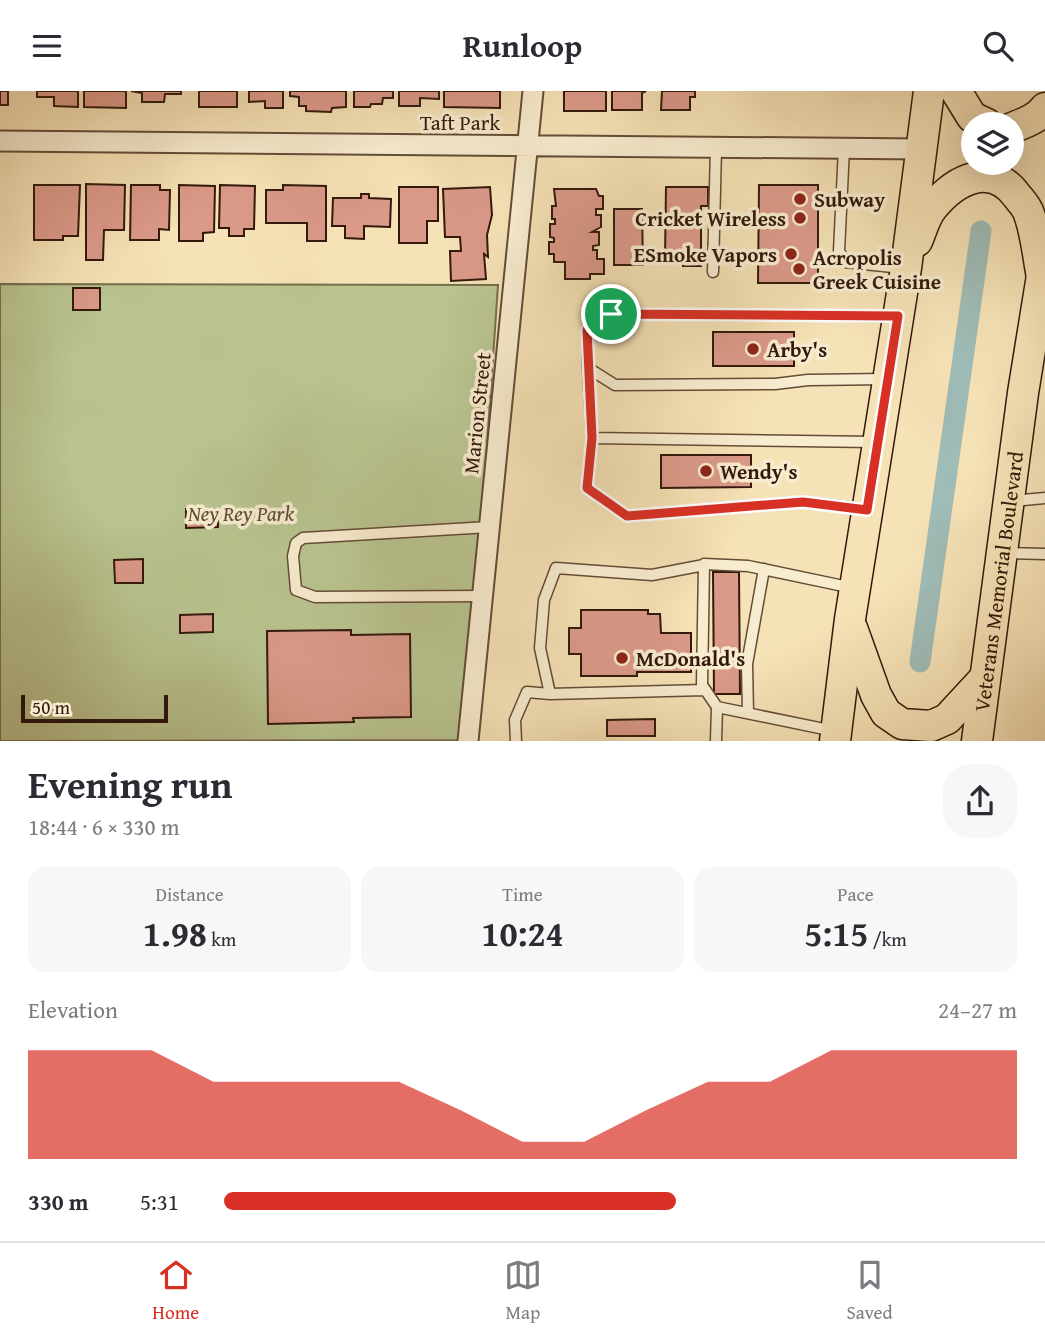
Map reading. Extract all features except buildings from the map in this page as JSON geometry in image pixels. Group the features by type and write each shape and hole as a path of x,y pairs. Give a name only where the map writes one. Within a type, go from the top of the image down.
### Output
{"main road":[{"path":"835,736 850,621 906,268 929,91"},
{"path":"956,91 969,112"},
{"path":"1024,123 1045,108"},
{"path":"906,268 931,209 947,193 966,180 979,176 995,177 1009,184 1029,212 1044,271"},
{"name":"Veterans Memorial Boulevard","path":"977,740 1008,501 1034,393 1034,350 1044,271"},
{"path":"850,621 876,695 886,713 902,724 931,726 947,719 984,678"}],"street":[{"name":"Marion Street","path":"468,740 533,91"},
{"name":"Taft Park","path":"0,141 920,149"}],"lane":[{"path":"713,272 716,147"},
{"path":"844,148 839,251 845,263 906,268"},
{"path":"867,510 803,502 627,516 587,488 592,438 587,330 611,314 898,316"},
{"path":"588,368 615,385 775,384 808,380 888,379"},
{"path":"592,438 878,442"},
{"path":"1008,501 1045,498"},
{"path":"482,596 315,597 296,590 293,556 296,543 303,538 489,527"},
{"path":"1001,554 1045,554"},
{"path":"550,694 540,648 544,600 556,568 652,575 704,565 748,566 855,589"},
{"path":"704,565 702,685 718,707 716,740"},
{"path":"748,713 747,664 764,569"},
{"path":"516,740 515,720 527,692 550,694 705,690"},
{"path":"718,707 835,736"}],"green space":[{"name":"Ney Rey Park","path":"0,284 498,285 467,740 0,741"}],"waterway":[{"path":"920,662 981,231"}],"place":[{"name":"Subway","path":"800,199"},
{"name":"Cricket Wireless","path":"800,218"},
{"name":"ESmoke Vapors","path":"791,254"},
{"name":"Acropolis Greek Cuisine","path":"799,269"},
{"name":"Arby's","path":"753,349"},
{"name":"Wendy's","path":"706,471"},
{"name":"McDonald's","path":"622,658"}],"route":[{"path":"611,314 898,316 867,510 803,502 627,516 587,488 592,438 587,330 611,314"}]}
